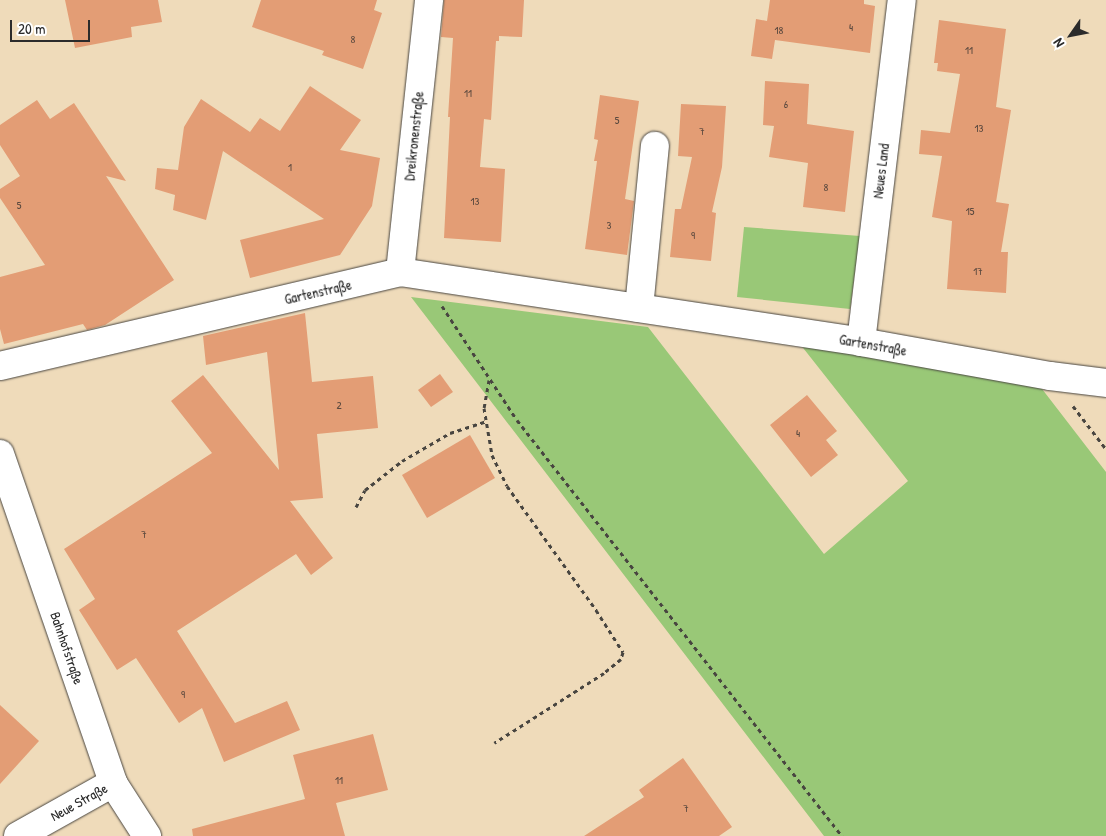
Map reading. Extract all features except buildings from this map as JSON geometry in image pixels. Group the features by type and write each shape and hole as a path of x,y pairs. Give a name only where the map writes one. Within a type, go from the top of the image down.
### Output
{"street":[{"name":"Dreikronenstraße","path":"400,272 429,0"},
{"name":"Neues Land","path":"861,342 902,0"},
{"path":"639,308 655,146"},
{"name":"Gartenstraße","path":"0,366 400,272 861,342 1050,376 1106,383"},
{"name":"Bahnhofstraße","path":"0,454 113,783 147,836"},
{"name":"Neue Straße","path":"18,836 113,783"}],"path":[{"path":"437,299 517,420 842,836"},
{"path":"1050,376 1106,449"},
{"path":"489,380 484,408 486,421 492,455 507,486 596,610 623,652 620,659 604,673 494,743"},
{"path":"356,507 365,490 402,461 450,433 486,421"}],"green space":[{"path":"744,227 860,236 850,309 737,297"},
{"path":"411,297 648,327 824,554 908,481 800,344 1039,385 1106,472 1106,836 824,836"}]}
